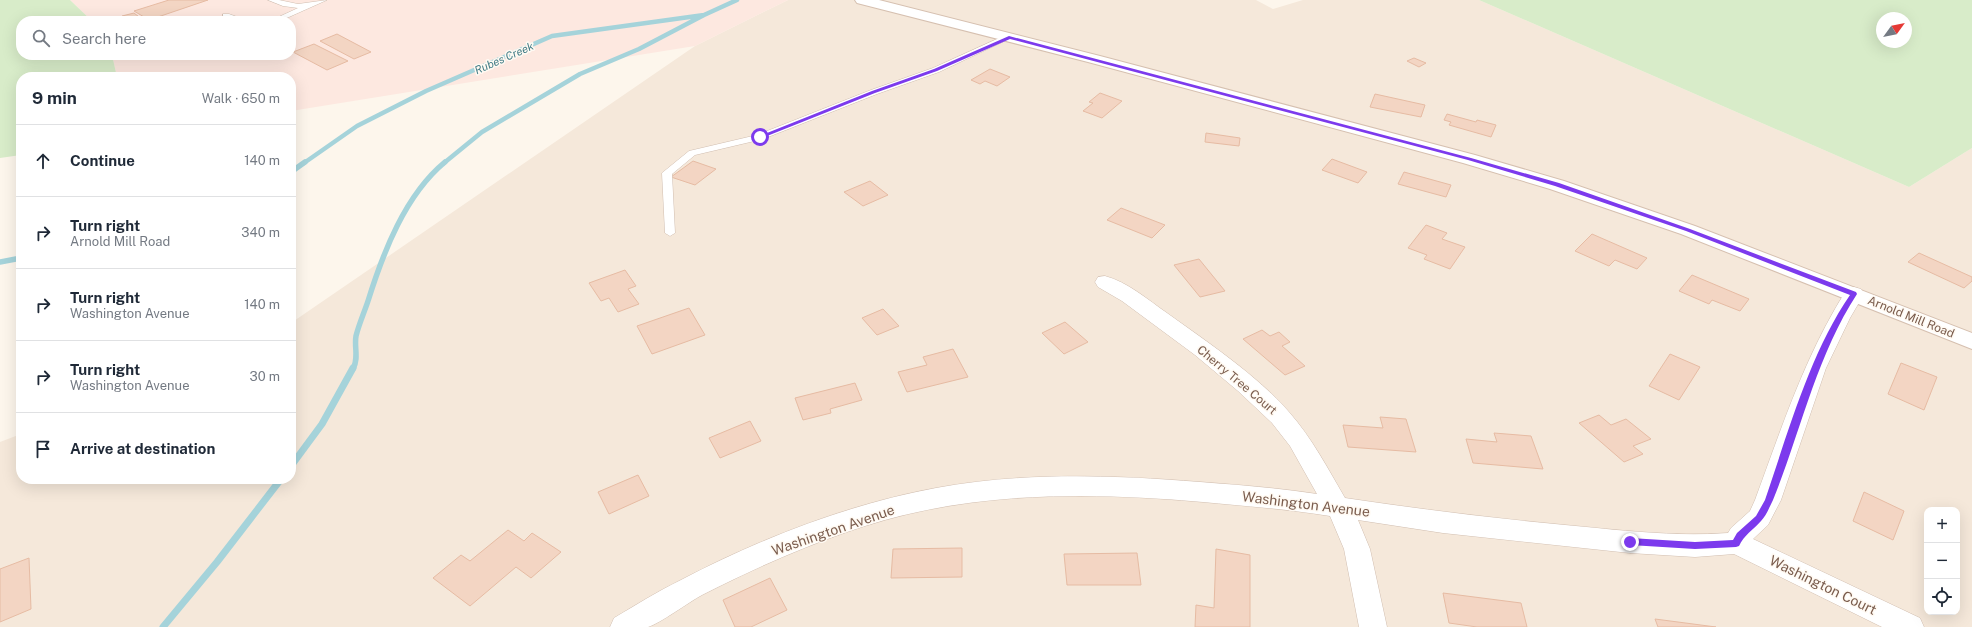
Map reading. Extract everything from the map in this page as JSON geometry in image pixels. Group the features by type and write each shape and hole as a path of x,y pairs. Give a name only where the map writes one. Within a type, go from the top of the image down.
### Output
{"main road":[{"name":"Arnold Mill Road","path":"862,0 1009,37 1470,159 1557,184 1688,230 1972,341"}],"street":[{"name":"Cherry Tree Court","path":"1105,282 1129,296 1203,350 1246,385 1280,416 1298,440 1347,523 1357,549 1373,627"},
{"path":"1736,543 1740,535 1759,518 1768,500 1811,380 1840,314 1854,294"},
{"name":"Washington Avenue","path":"624,627 690,588 752,558 864,516 936,498 1002,488 1077,485 1165,489 1285,499 1443,523 1630,542 1695,546 1736,543"},
{"name":"Washington Court","path":"1736,543 1910,627"}],"lane":[{"path":"272,0 293,7 310,6"},
{"path":"286,16 323,0"},
{"path":"670,233 667,173 692,153 760,137 874,92 936,70 1009,37"}],"shaded area":[{"path":"70,0 788,0 695,46 296,110 296,72 116,72 113,60 296,60 296,16 87,16"},
{"path":"788,0 1256,0 1273,9 1303,0 1479,0 1909,187 1972,148 1972,627 0,627 0,442 16,436 16,484 296,484 296,320 695,46"}],"green space":[{"path":"0,0 70,0 87,16 16,16 16,60 113,60 116,72 16,72 16,156 0,158"},
{"path":"1479,0 1972,0 1972,148 1909,187"}],"building":[{"path":"169,0 208,0 161,16 142,16 134,11"},
{"path":"134,13 138,16 122,16"},
{"path":"337,34 371,52 354,59 320,41"},
{"path":"314,44 348,61 327,70 296,54 296,51"},
{"path":"1414,58 1426,63 1419,67 1407,61"},
{"path":"990,69 1010,77 997,86 985,81 980,84 971,80"},
{"path":"1100,93 1122,101 1102,118 1083,111 1093,103 1089,102"},
{"path":"1375,94 1425,105 1421,117 1370,107"},
{"path":"1447,114 1476,122 1477,120 1496,125 1491,137 1449,125 1451,122 1444,120"},
{"path":"1206,133 1240,138 1239,146 1205,142"},
{"path":"1332,159 1367,172 1358,183 1322,170"},
{"path":"693,161 716,169 695,185 671,177"},
{"path":"1404,172 1451,185 1446,197 1398,184"},
{"path":"870,181 888,195 863,206 844,192"},
{"path":"1121,208 1165,225 1152,238 1107,220"},
{"path":"1426,225 1447,233 1442,239 1465,247 1450,269 1424,259 1427,255 1408,248"},
{"path":"1592,234 1647,258 1637,269 1615,260 1609,266 1575,251"},
{"path":"1919,253 1972,277 1972,281 1964,288 1908,262"},
{"path":"1199,259 1225,291 1200,297 1174,265"},
{"path":"625,270 636,286 628,289 639,304 618,312 609,298 601,301 589,283"},
{"path":"1692,275 1749,299 1740,311 1712,300 1709,304 1679,291"},
{"path":"689,308 705,335 652,354 637,326"},
{"path":"883,309 899,326 877,335 862,318"},
{"path":"1065,322 1088,342 1064,354 1042,333"},
{"path":"1262,330 1270,336 1279,332 1290,342 1282,346 1305,366 1285,375 1243,339"},
{"path":"953,349 968,377 907,392 898,372 927,365 923,357"},
{"path":"1670,354 1700,367 1679,400 1649,386"},
{"path":"1901,363 1937,377 1924,410 1888,394"},
{"path":"855,383 862,400 830,409 831,413 803,420 795,398"},
{"path":"1599,415 1611,425 1626,419 1651,439 1633,446 1643,454 1624,462 1579,423"},
{"path":"1380,417 1406,419 1416,452 1348,447 1343,425 1383,428"},
{"path":"750,421 761,441 720,458 709,438"},
{"path":"1494,433 1531,436 1543,469 1473,463 1466,439 1497,442"},
{"path":"638,475 649,496 609,514 598,492"},
{"path":"1864,492 1904,511 1893,540 1853,521"},
{"path":"508,530 524,541 532,533 561,552 531,578 516,567 470,606 433,578 461,555 470,561"},
{"path":"962,548 962,577 891,578 893,549"},
{"path":"1216,549 1250,555 1250,627 1195,627 1196,605 1214,608"},
{"path":"1137,553 1141,585 1067,585 1064,554"},
{"path":"29,558 31,609 0,622 0,569"},
{"path":"770,578 787,610 751,627 735,627 723,600"},
{"path":"1443,593 1521,603 1527,627 1477,627 1449,623"},
{"path":"1655,619 1716,627 1658,627"}],"waterway":[{"name":"Rubes Creek","path":"704,15 737,0"},
{"name":"Rubes Creek","path":"304,163 357,126 426,91 552,36 704,15"},
{"path":"444,163 482,132 580,74 639,49 704,15"},
{"name":"Rubes Creek","path":"296,168 305,162"},
{"path":"353,369 356,361 357,332 388,245 397,226 418,191 431,175 445,162"},
{"name":"Rubes Creek","path":"0,262 16,259"},
{"path":"296,459 322,424 353,368"},
{"path":"163,627 217,562 277,484"}],"route":[{"path":"760,137 805,118 936,70 1009,37 1470,159 1557,184 1688,230 1854,294 1840,314 1811,380 1768,500 1759,518 1740,535 1736,543 1718,546 1695,546 1630,542"}]}
